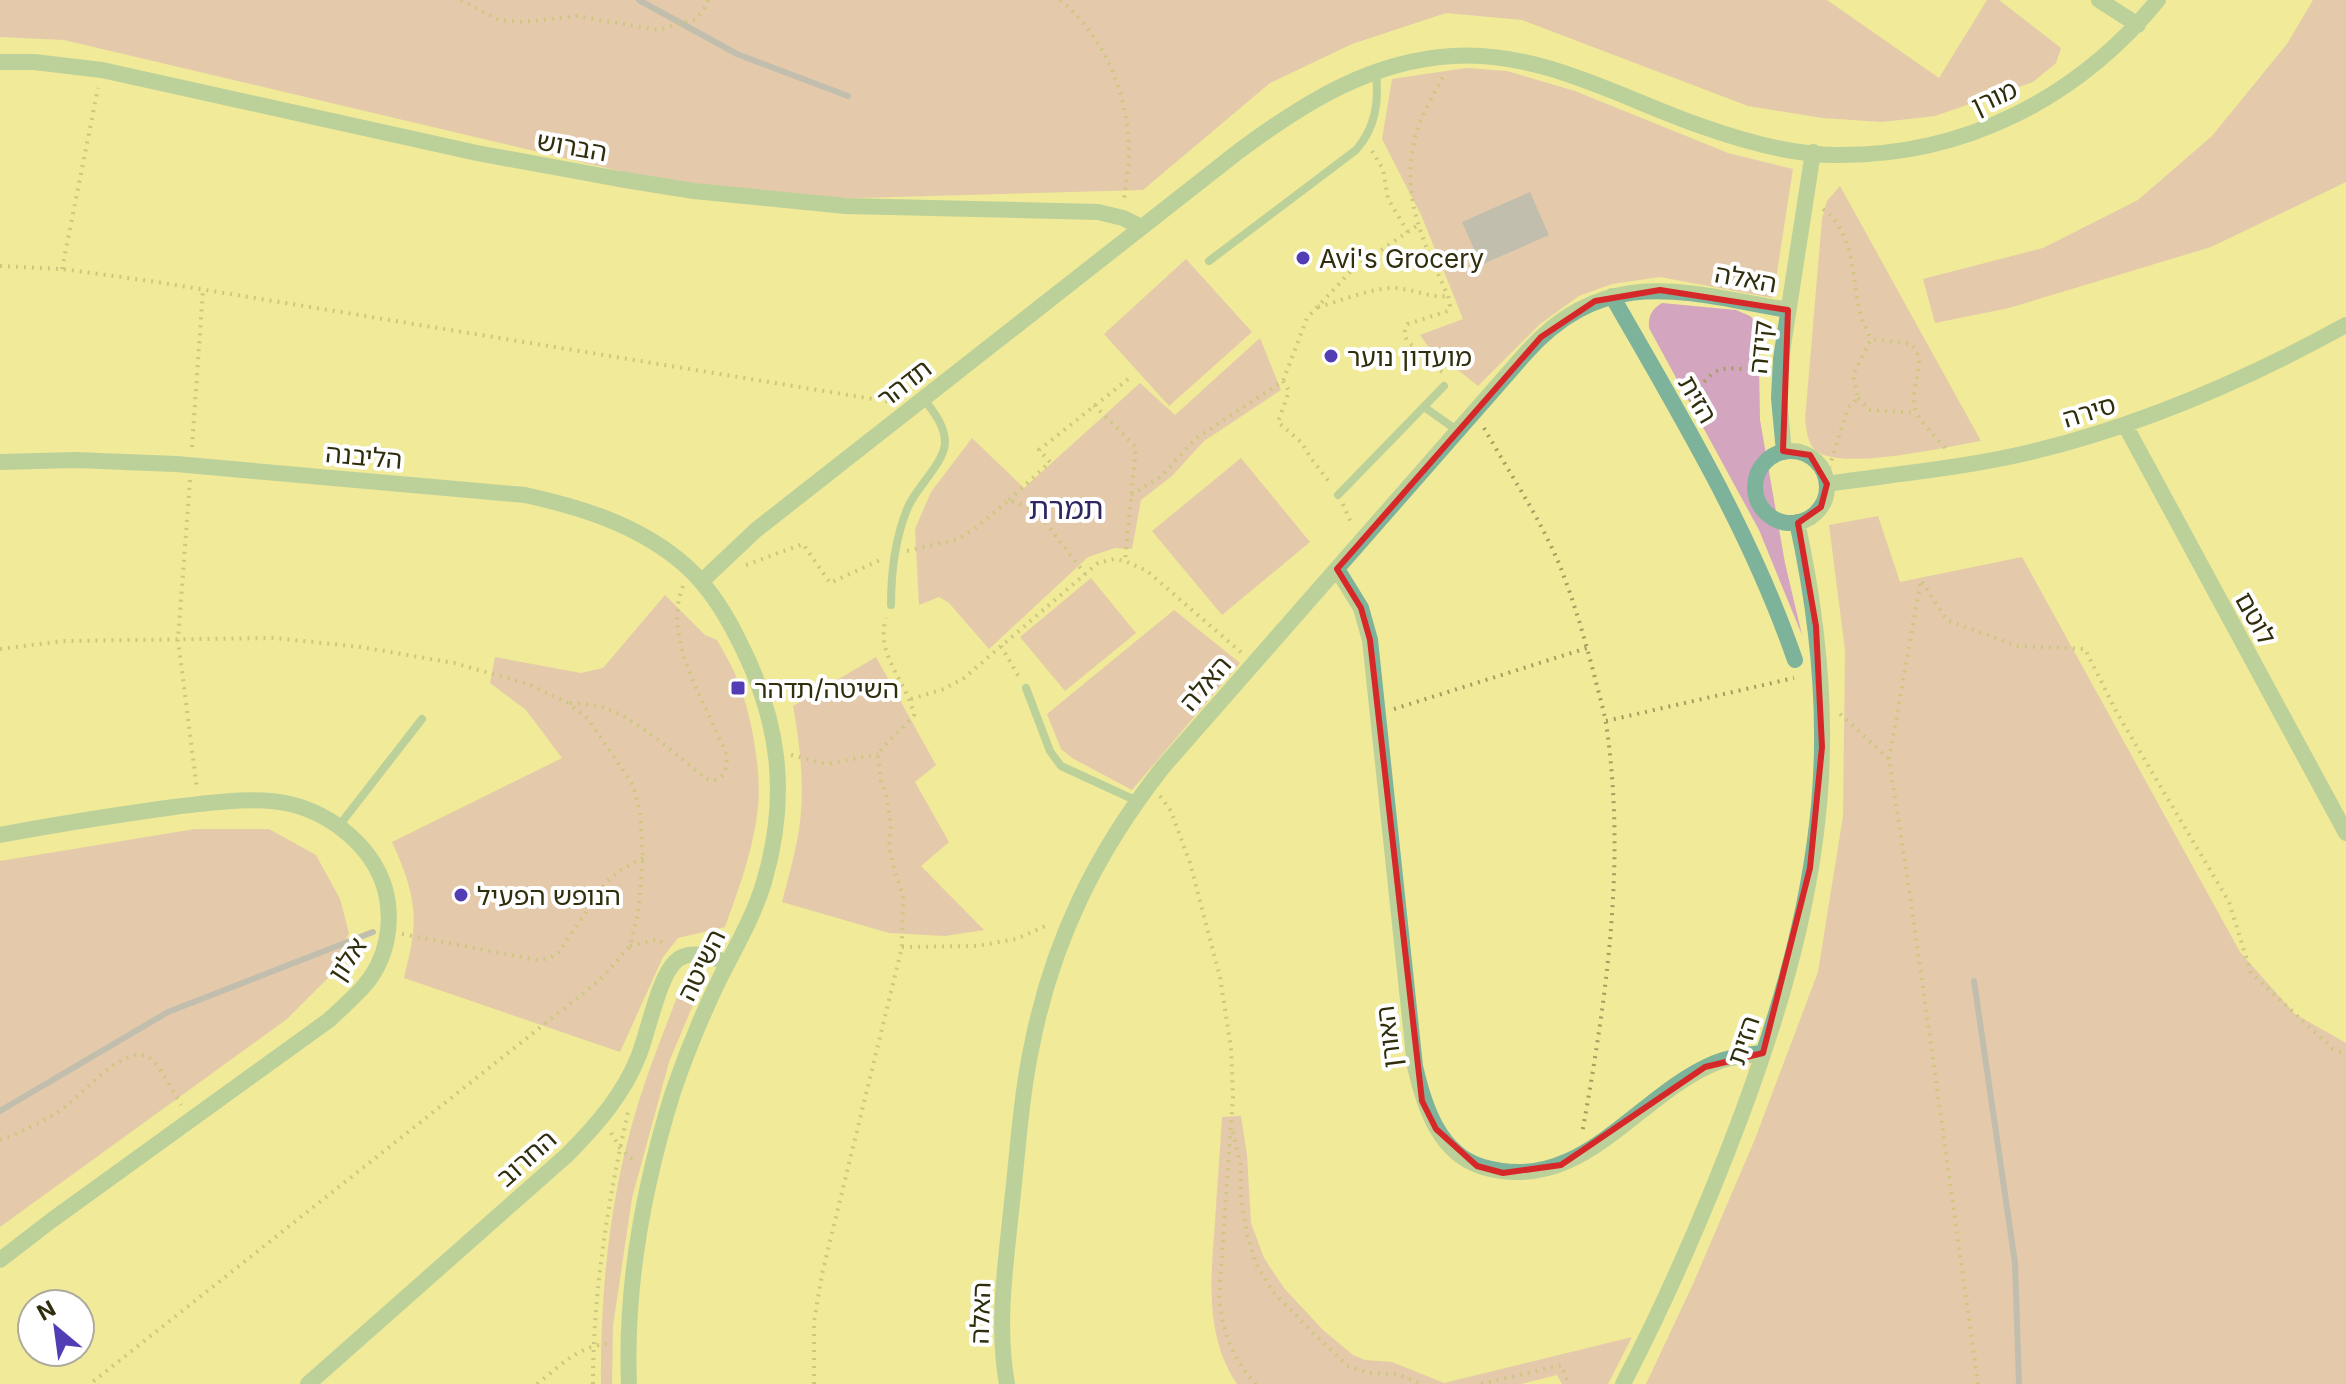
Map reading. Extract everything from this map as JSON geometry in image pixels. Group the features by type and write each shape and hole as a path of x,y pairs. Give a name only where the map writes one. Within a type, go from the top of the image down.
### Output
{"street":[{"path":"2099,0 2138,25"},
{"name":"מורן","path":"1454,56 1495,57 1536,65 1578,78 1702,127 1768,147 1835,155 1900,152 1964,138 2025,111 2083,74 2138,25 2158,0"},
{"name":"תדהר","path":"696,575 1285,117 1329,91 1375,71 1413,60 1454,56"},
{"name":"הברוש","path":"0,62 34,62 102,70 477,153 694,191 846,206 1089,212 1123,218 1141,227"},
{"name":"קידה","path":"1784,452 1780,372 1813,152"},
{"name":"האלה","path":"1007,1384 1002,1354 1001,1303 1031,1047 1055,958 1071,916 1098,863 1137,801 1254,663 1557,322 1612,296 1637,291 1685,292 1788,310"},
{"name":"הזית","path":"1612,296 1745,537 1795,660"},
{"name":"סירה","path":"1826,481 1960,465 2028,452 2125,425 2218,389 2346,325"},
{"name":"לוטם","path":"2125,425 2346,833"},
{"path":"1798,451 1810,455 1819,463 1826,481 1826,496 1821,507 1813,516 1797,522 1779,521 1768,515 1756,495 1755,483 1759,471 1775,455 1784,452 1798,451"},
{"name":"הליבנה","path":"0,462 75,460 191,465 525,495 576,508 631,529 657,544 696,575"},
{"path":"1797,522 1816,626 1821,686"},
{"name":"האורן","path":"1337,569 1365,618 1370,640 1415,1066 1422,1101 1436,1129 1455,1151 1477,1166 1503,1173 1531,1173 1561,1165 1591,1149 1705,1067 1731,1057 1763,1053"},
{"name":"השיטה","path":"629,1384 635,1264 665,1118 684,1063 763,885 775,839 779,795 777,751 768,707 752,665 730,623 696,575"},
{"name":"הזית","path":"1623,1384 1698,1228 1781,1002 1810,868 1818,806 1822,747 1821,686"},
{"name":"אלון","path":"0,835 121,814 199,805 246,801 290,804 328,819 359,843 381,874 390,909 386,946 367,984 339,1011 0,1260"},
{"path":"681,957 699,955 728,963"},
{"name":"החרוב","path":"308,1384 567,1155 602,1117 631,1073 666,976 681,957"}],"lane":[{"path":"1209,261 1364,141 1376,110 1375,71"},
{"path":"1338,495 1444,386"},
{"path":"891,605 894,554 905,515 945,445 942,425 919,402"},
{"path":"1424,407 1458,431"},
{"path":"1026,688 1050,751 1061,766 1137,801"},
{"path":"338,827 422,719"}],"path":[{"path":"461,0 499,20 524,22 577,16 658,30 696,19 708,0"},
{"path":"1060,0 1098,42 1116,75 1127,124 1129,151 1123,218"},
{"path":"1444,374 1409,343 1404,337 1404,330 1408,324 1448,311 1450,306 1418,225 1410,191 1414,141 1423,116 1454,56"},
{"path":"62,269 102,70"},
{"path":"1364,141 1383,169 1388,199 1408,232"},
{"path":"1806,197 1830,215 1842,231 1852,264 1859,310 1871,339 1853,375 1858,398 1870,410 1917,413"},
{"path":"1131,495 1162,476 1195,439 1283,381 1307,318 1353,269 1418,225"},
{"path":"0,266 62,269 919,402"},
{"path":"1316,308 1393,288 1434,298 1448,296"},
{"path":"199,805 178,640 203,290"},
{"path":"1871,339 1911,344 1916,348 1919,360 1914,403 1917,413 1960,465"},
{"path":"1681,417 1704,380 1716,370 1780,372"},
{"path":"1009,500 1050,462 1039,450 1132,376"},
{"path":"1283,381 1289,391 1278,422 1302,443 1338,495 1361,542"},
{"path":"1826,481 1848,408 1858,398"},
{"path":"1094,405 1136,447 1125,561"},
{"path":"1475,411 1537,518 1560,566 1587,648 1606,721 1616,847 1613,919 1604,1005 1578,1156"},
{"path":"911,699 944,689 964,678 1098,563 1114,559 1147,571 1254,663"},
{"path":"568,703 612,711 649,733 707,779 712,781 722,777 727,756 681,649 676,620 679,596 696,575"},
{"path":"1978,1384 1889,759 1921,580 1947,620 2017,646 2085,649 2117,713 2229,902 2251,973 2333,1049 2346,1054"},
{"path":"814,1384 814,1322 822,1274 902,947 903,895 889,847 891,825 878,754 914,715 911,699 886,656 882,633 891,605"},
{"path":"1001,646 1026,688"},
{"path":"1378,715 1587,648"},
{"path":"1606,721 1821,686 1889,759"},
{"path":"777,751 827,764 878,754"},
{"path":"1151,783 1171,811 1190,863 1220,977 1231,1048 1233,1097 1219,1297 1222,1326 1231,1348 1256,1384"},
{"path":"388,931 537,960 550,958 559,952 607,881 643,858"},
{"path":"902,947 977,946 1016,939 1071,916"},
{"path":"630,946 658,939 681,957"},
{"path":"0,1140 21,1132 62,1108 117,1061 140,1054 151,1058 191,1120"},
{"path":"593,1384 600,1270 610,1198 629,1109"},
{"path":"602,1117 620,1148 651,1177"},
{"path":"1231,1127 1241,1167 1241,1199 1248,1238 1256,1264 1272,1291 1348,1366 1369,1373 1397,1374 1422,1384"},
{"path":"537,1384 582,1349 629,1341"},
{"path":"1481,1384 1561,1365 1569,1384"}],"highlighted area":[{"path":"1660,290 1788,310 1783,451 1810,455 1827,484 1821,507 1798,523 1816,626 1822,747 1810,868 1763,1053 1705,1067 1561,1165 1503,1173 1477,1166 1436,1129 1422,1101 1370,640 1361,608 1337,569 1541,337 1595,301"}],"shaded area":[{"path":"0,0 1827,0 1939,78 1987,0 1999,0 2061,48 2056,63 2033,82 1935,116 1882,122 1822,118 1748,106 1522,20 1446,13 1352,44 1270,83 1143,190 789,200 653,179 64,40 0,37"},
{"path":"2313,0 2346,0 2346,182 2211,247 2009,308 1935,323 1923,279 2043,248 2138,200 2212,136 2287,44"},
{"path":"1466,68 1507,71 1575,91 1728,153 1793,169 1773,298 1660,277 1612,284 1579,296 1540,324 1478,386 1427,345 1420,335 1463,319 1422,217 1382,139 1392,79"},
{"path":"1840,186 1981,441 1894,456 1845,459 1826,456 1812,446 1805,420 1822,219 1827,201"},
{"path":"1186,259 1252,332 1169,406 1104,334"},
{"path":"1662,303 1736,310 1750,316 1763,334 1759,363 1760,420 1785,563 1802,635 1759,530 1649,328 1651,313"},
{"path":"1260,338 1281,390 1204,441 1172,476 1141,500 1132,549 1115,548 1088,557 989,649 949,603 939,597 919,605 915,529 931,492 972,438 1024,488 1140,383 1175,415"},
{"path":"1241,458 1310,542 1222,615 1152,531"},
{"path":"1878,516 1900,582 2022,557 2240,952 2295,1014 2346,1043 2346,1384 1646,1384 1755,1139 1818,972 1843,816 1845,650 1829,525"},
{"path":"1091,578 1136,633 1065,691 1020,637"},
{"path":"665,595 705,635 717,640 742,692 754,742 759,793 756,822 745,868 725,927 678,938 663,957 620,1052 404,978 414,917 408,882 392,842 562,758 526,710 490,683 495,657 581,673 603,668"},
{"path":"1174,610 1240,663 1132,790 1061,749 1047,714"},
{"path":"876,657 936,765 915,782 949,842 921,866 984,930 945,936 889,933 782,902 800,824 802,791 793,706"},
{"path":"195,829 269,829 316,855 340,899 349,933 332,974 287,1019 0,1227 0,861"},
{"path":"692,978 698,993 669,1062 632,1198 613,1326 612,1384 601,1384 605,1278 620,1173 653,1060 680,989 685,980"},
{"path":"1241,1116 1251,1223 1264,1258 1284,1288 1323,1330 1353,1355 1365,1360 1392,1362 1444,1383 1632,1337 1608,1384 1562,1384 1557,1375 1521,1384 1237,1384 1226,1365 1214,1326 1212,1264 1222,1117"}],"water":[{"path":"1530,192 1549,235 1481,265 1462,222"}],"waterway":[{"path":"639,0 737,54 848,96"},
{"path":"0,1111 168,1012 373,932"},
{"path":"1974,981 2015,1263 2019,1384"}],"place":[{"name":"Avi's Grocery","path":"1303,258"},
{"name":"מועדון נוער","path":"1331,356"},
{"name":"השיטה/תדהר","path":"738,688"},
{"name":"הנופש הפעיל","path":"461,895"}],"district":[{"name":"תמרת","path":"1066,508"}]}
